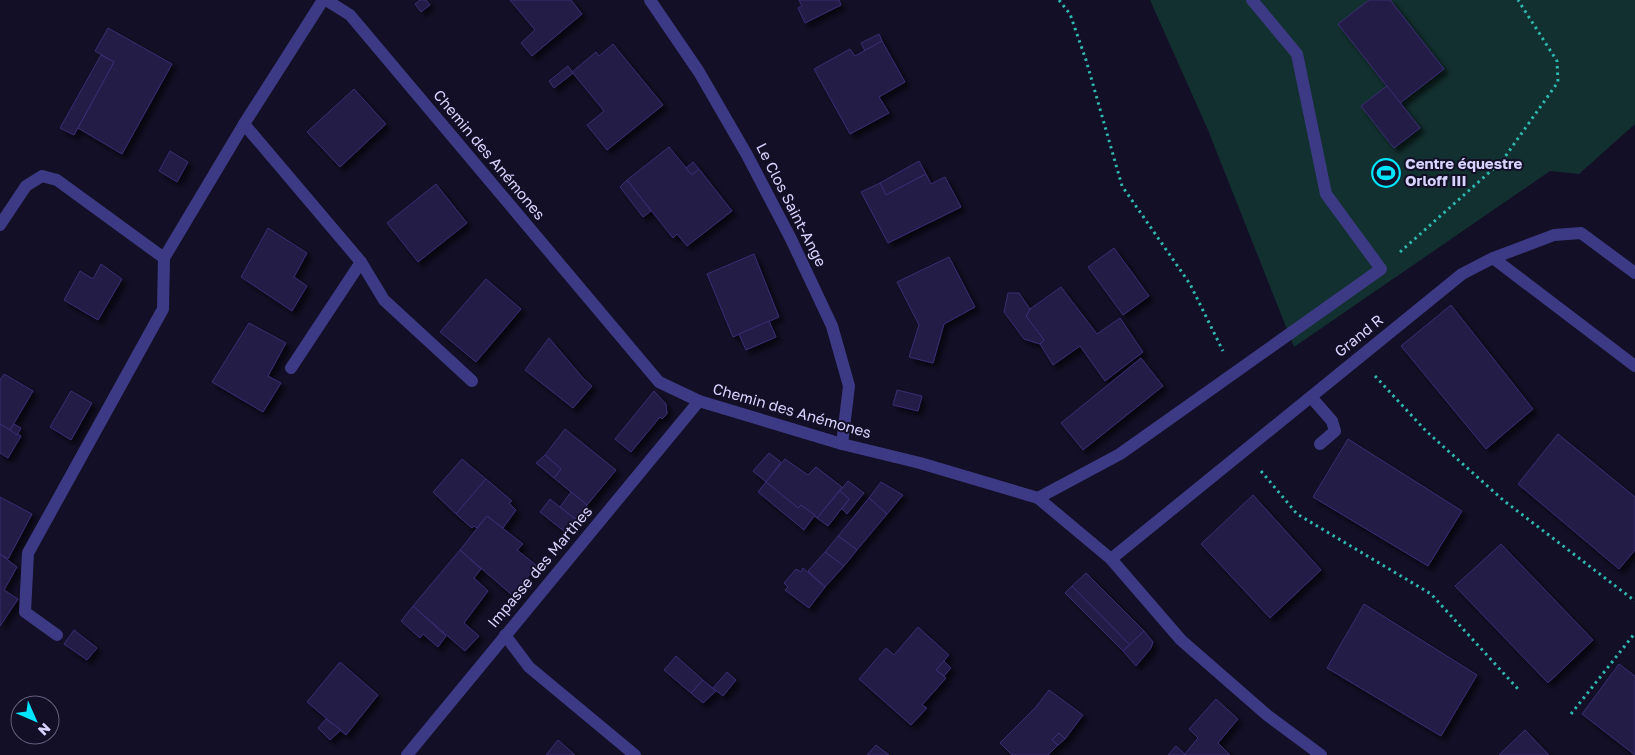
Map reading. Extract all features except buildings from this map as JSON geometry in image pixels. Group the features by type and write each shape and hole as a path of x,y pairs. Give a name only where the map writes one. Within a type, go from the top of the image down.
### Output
{"street":[{"path":"57,635 25,612 28,553 163,309 164,258 244,124 325,0"},
{"name":"Chemin des Anémones","path":"325,0 350,15 659,382 699,401 842,444 920,463 1038,498 1111,559 1181,640 1267,715 1321,755"},
{"name":"Le Clos Saint-Ange","path":"650,0 700,72 747,154 791,239 832,326 849,386 842,444"},
{"path":"1038,498 1120,454 1381,269 1326,194 1297,54 1252,0"},
{"path":"244,124 361,262 384,300 472,381"},
{"path":"0,225 26,186 42,176 57,180 164,258"},
{"name":"Grand R","path":"1111,559 1462,274 1494,258 1554,235 1581,233 1635,273"},
{"path":"1494,258 1635,366"},
{"path":"291,368 361,262"},
{"path":"1310,397 1332,421 1335,430 1320,444"},
{"name":"Impasse des Marthes","path":"407,755 504,635 699,401"},
{"path":"504,635 529,667 635,755"}],"path":[{"path":"1059,0 1070,14 1086,60 1122,186 1190,284 1235,374"},
{"path":"1381,269 1502,161 1558,82 1557,61 1518,0"},
{"path":"1358,358 1426,431 1503,500 1635,601"},
{"path":"1244,451 1297,514 1432,594 1518,689"},
{"path":"1571,714 1635,633"}],"green space":[{"name":"Centre équestre Orloff III","path":"1150,0 1635,0 1635,124 1579,174 1550,171 1294,347 1208,130"}],"place":[{"name":"Centre équestre Orloff III","path":"1386,173"}]}
